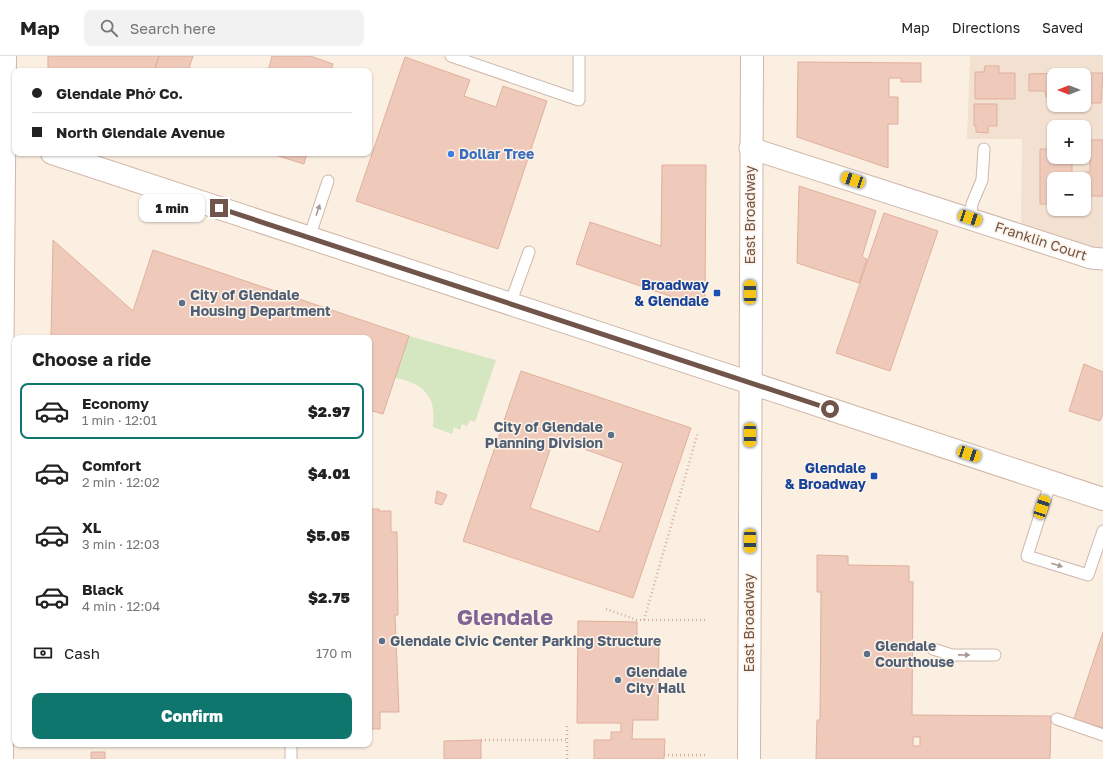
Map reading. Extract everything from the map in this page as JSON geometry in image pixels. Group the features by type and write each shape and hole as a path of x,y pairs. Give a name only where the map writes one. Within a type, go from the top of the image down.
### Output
{"main road":[{"path":"5,56 9,381 1,516 8,548 6,748"},
{"name":"East Broadway","path":"748,759 750,148 752,56"},
{"path":"61,156 1103,499"}],"street":[{"name":"Franklin Court","path":"750,148 1099,260"}],"lane":[{"path":"451,56 579,100 579,56"},
{"path":"970,218 972,204 982,180 984,148"},
{"path":"308,238 328,181"},
{"path":"510,304 529,252"},
{"path":"1051,481 1027,556 1088,574 1103,531"},
{"path":"933,649 952,654 995,655"},
{"path":"1057,719 1103,735"},
{"path":"291,747 291,759"}],"path":[{"path":"644,620 698,432"},
{"path":"606,609 638,620 708,620"},
{"path":"567,726 567,759"},
{"path":"481,740 567,740"},
{"path":"664,755 706,755"}],"shaded area":[{"path":"970,56 1103,56 1103,251 1021,230 1022,139 967,139"}],"green space":[{"path":"409,336 496,360 475,422 470,420 467,426 462,424 460,430 454,427 452,434 433,427 433,407 426,393 414,384 395,378"}],"building":[{"path":"48,56 159,56 155,68 48,68"},
{"path":"159,56 193,56 189,68 155,68"},
{"path":"272,56 310,56 333,64 332,68 269,68"},
{"name":"Dollar Tree","path":"405,57 470,80 464,96 496,107 503,86 547,101 498,249 356,201"},
{"path":"798,62 921,63 921,82 901,82 901,78 889,78 889,97 898,97 898,124 888,124 888,168 797,137"},
{"path":"985,66 999,66 999,73 1015,73 1015,99 975,99 975,72 984,72"},
{"path":"1091,73 1103,73 1101,103 1091,103"},
{"path":"1029,74 1047,74 1047,97 1045,91 1029,91"},
{"path":"974,104 997,104 997,126 988,126 988,133 976,132 976,126 974,126"},
{"path":"1091,140 1103,140 1103,196 1091,196"},
{"path":"1040,149 1047,149 1047,164 1072,164 1072,172 1047,172 1047,204 1040,204"},
{"path":"279,156 306,156 304,164"},
{"path":"662,165 706,165 705,298 696,305 576,264 590,222 661,246"},
{"path":"799,186 876,211 862,257 867,259 859,283 797,263"},
{"path":"884,213 938,231 890,371 836,353"},
{"path":"53,240 133,311 153,250 409,336 383,414 372,411 372,335 51,335"},
{"path":"1084,364 1103,372 1103,414 1100,421 1069,411"},
{"path":"521,371 691,428 633,598 463,541","holes":["554,438 623,463 599,532 530,508"]},
{"path":"437,491 447,495 442,505 435,503"},
{"name":"Glendale Civic Center Parking Structure","path":"372,509 379,509 379,511 391,511 391,532 397,532 398,615 395,615 399,712 380,712 380,729 372,729"},
{"name":"Glendale Courthouse","path":"817,555 848,556 848,565 909,566 909,582 913,582 912,715 1051,716 1050,759 816,759 817,720 820,720 821,592 817,592","holes":["913,737 920,737 920,746 913,746"]},
{"name":"Glendale City Hall","path":"578,621 637,622 637,640 659,640 658,720 633,720 632,739 665,739 664,759 594,759 594,740 611,740 611,732 621,732 621,723 577,723"},
{"path":"1103,632 1103,728 1074,719"},
{"path":"481,740 481,759 444,759 444,741"},
{"path":"91,752 105,752 105,759 91,759"}],"place":[{"name":"Dollar Tree","path":"451,154"},
{"name":"Broadway & Glendale","path":"717,293"},
{"name":"City of Glendale Housing Department","path":"182,303"},
{"name":"City of Glendale Planning Division","path":"611,435"},
{"name":"Glendale & Broadway","path":"874,476"},
{"name":"Glendale Civic Center Parking Structure","path":"382,641"},
{"name":"Glendale Courthouse","path":"867,654"},
{"name":"Glendale City Hall","path":"618,680"}],"district":[{"name":"Glendale","path":"505,617"}],"route":[{"path":"219,208 522,309 830,409"}]}
